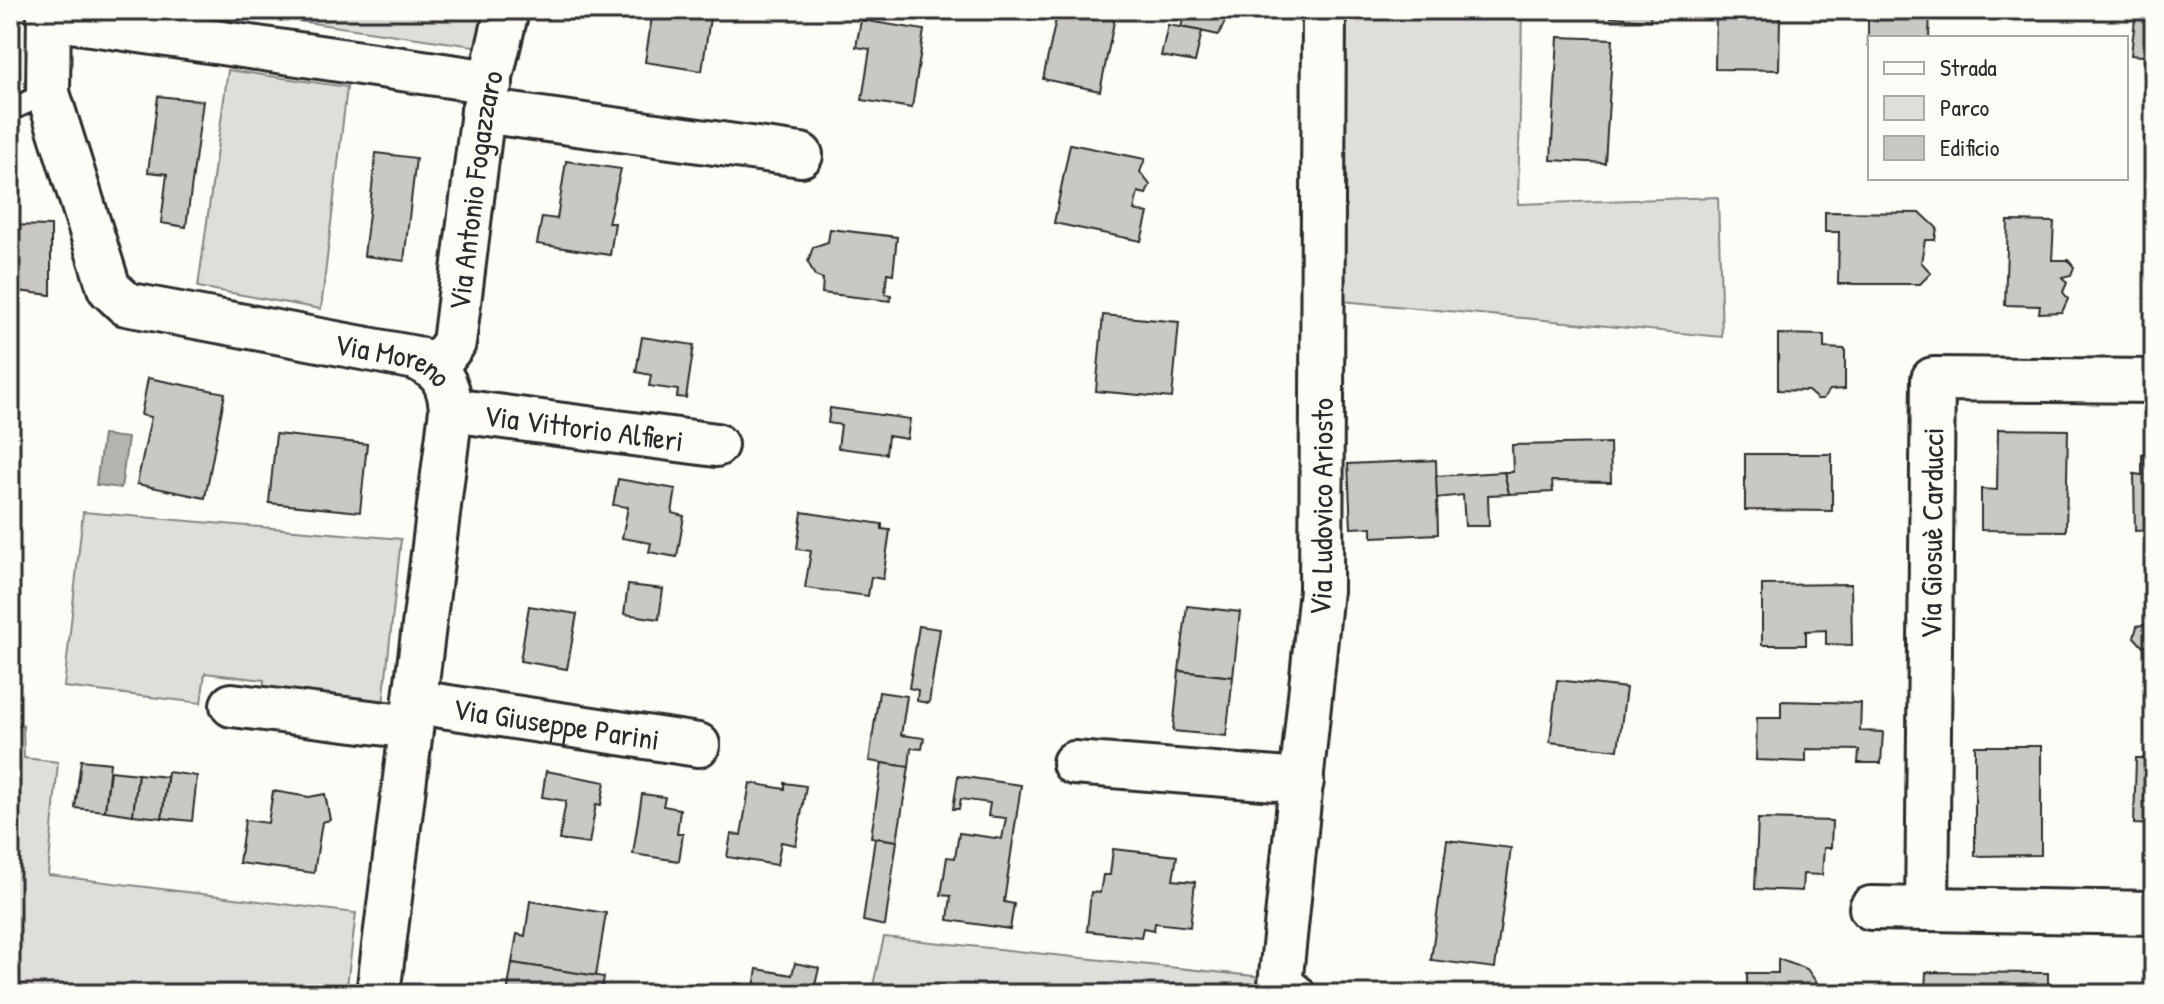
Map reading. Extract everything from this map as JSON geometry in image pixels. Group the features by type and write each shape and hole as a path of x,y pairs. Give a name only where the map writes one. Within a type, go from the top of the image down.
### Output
{"street":[{"name":"Via Antonio Fogazzaro","path":"436,367 454,343 487,97 507,10"},
{"name":"Via Ludovico Ariosto","path":"1293,994 1280,985 1321,590 1324,10"},
{"path":"50,14 801,155"},
{"name":"Via Moreno","path":"50,14 48,93 109,288 126,304 416,358 436,367 449,387 451,410 378,994"},
{"name":"Via Giosuè Carducci","path":"1927,909 1933,379 2154,381"},
{"name":"Via Vittorio Alfieri","path":"451,410 716,445"},
{"name":"Via Giuseppe Parini","path":"232,705 414,715 698,745"},
{"path":"1074,763 1302,781"},
{"path":"1871,908 2154,913"}],"lane":[{"path":"10,110 48,93"}],"green space":[{"path":"221,10 493,10 487,37 473,46"},
{"path":"1334,10 1522,10 1518,204 1718,197 1722,337 1332,300"},
{"path":"228,70 347,87 321,309 198,287"},
{"path":"83,512 401,539 383,704 263,690 264,680 205,673 201,703 64,687"},
{"path":"23,725 24,758 58,762 48,875 356,913 346,994 10,994 10,729"},
{"path":"884,937 1272,978 1270,994 871,994"}],"shaded area":[{"path":"103,435 128,438 121,488 96,485"}],"building":[{"path":"653,10 710,18 702,71 645,62"},
{"path":"1058,10 1116,12 1100,91 1043,79"},
{"path":"1186,10 1230,10 1219,35 1181,27"},
{"path":"1611,10 1651,10 1650,20 1611,17"},
{"path":"1716,10 1746,10 1746,16 1780,16 1779,70 1715,69"},
{"path":"1868,10 1930,10 1929,36 1868,36"},
{"path":"2136,10 2154,10 2154,57 2131,55"},
{"path":"861,20 924,30 912,108 862,100 870,49 856,47"},
{"path":"1168,25 1202,31 1195,62 1161,56"},
{"path":"1558,37 1613,39 1605,163 1551,160"},
{"path":"158,96 203,101 186,227 161,223 167,174 148,172"},
{"path":"1070,144 1145,159 1140,172 1150,185 1146,194 1138,192 1134,210 1148,213 1141,241 1054,223"},
{"path":"376,153 416,158 404,261 364,256"},
{"path":"566,161 621,169 608,223 615,223 610,255 537,244 542,217 557,219"},
{"path":"1825,212 1921,213 1937,228 1935,240 1925,240 1921,262 1931,273 1920,284 1838,284 1839,232 1825,232"},
{"path":"2008,221 2054,222 2052,260 2068,260 2074,267 2071,275 2062,277 2067,283 2063,292 2068,299 2062,312 2039,313 2040,306 2005,305"},
{"path":"10,225 51,226 51,295 10,290"},
{"path":"830,229 897,237 893,274 887,273 885,294 891,295 890,301 822,293 823,279 815,276 808,262 813,247 828,242"},
{"path":"2154,239 2154,294 2149,293"},
{"path":"1103,315 1179,322 1172,398 1096,391"},
{"path":"1778,334 1824,335 1824,348 1845,349 1845,389 1830,390 1823,399 1817,399 1808,391 1778,390"},
{"path":"642,337 694,345 686,398 677,397 678,390 649,386 651,375 636,372"},
{"path":"148,378 225,393 205,498 137,484 151,417 141,415"},
{"path":"830,408 910,419 907,439 888,436 886,454 838,448 841,425 828,423"},
{"path":"1998,429 2068,430 2066,531 1981,530 1981,489 1997,490"},
{"path":"276,434 367,444 360,512 269,503"},
{"path":"1610,443 1611,482 1552,481 1553,492 1509,494 1504,472 1513,472 1512,445"},
{"path":"1745,454 1832,454 1832,511 1745,510"},
{"path":"2142,454 2154,454 2154,530 2135,531 2134,474 2142,475"},
{"path":"1436,460 1438,534 1372,537 1372,527 1351,528 1348,464"},
{"path":"1504,472 1509,494 1488,495 1489,526 1465,526 1463,495 1437,498 1436,476"},
{"path":"618,479 676,489 672,513 684,516 677,557 649,552 651,543 622,538 628,507 613,505"},
{"path":"802,512 882,524 882,529 890,530 883,579 871,577 868,596 805,588 811,551 797,549"},
{"path":"1851,584 1852,645 1826,644 1826,630 1806,631 1806,645 1762,645 1762,585"},
{"path":"628,585 663,589 659,619 624,614"},
{"path":"2150,605 2154,605 2154,703 2146,702 2148,646 2142,646 2134,637 2137,626 2149,624"},
{"path":"529,606 577,614 567,669 520,661"},
{"path":"1187,606 1240,612 1233,677 1179,671"},
{"path":"919,626 940,629 929,703 917,701 918,690 909,688"},
{"path":"1179,671 1233,677 1226,736 1173,731"},
{"path":"1557,680 1626,688 1618,750 1550,742"},
{"path":"879,692 907,696 901,735 924,738 922,749 911,748 909,767 869,761"},
{"path":"1781,701 1861,703 1860,731 1883,732 1881,763 1858,763 1859,750 1806,749 1806,762 1756,760 1757,718 1781,718"},
{"path":"1975,746 2041,746 2041,855 1975,856"},
{"path":"2136,758 2154,758 2154,825 2134,824"},
{"path":"81,760 110,763 105,811 75,808"},
{"path":"882,763 909,767 897,841 871,837"},
{"path":"110,771 138,774 133,815 105,811"},
{"path":"546,771 605,782 601,805 596,804 589,844 559,840 566,801 542,797"},
{"path":"168,772 197,776 192,821 162,818"},
{"path":"138,774 167,777 162,818 133,815"},
{"path":"958,776 1021,785 1004,902 1014,904 1010,929 948,920 951,896 941,895 947,857 955,858 959,833 1002,839 1006,818 988,816 990,803 961,799 959,809 953,809"},
{"path":"750,783 785,789 785,783 806,786 796,845 781,842 777,865 727,857 731,834 741,835"},
{"path":"273,791 309,797 325,794 330,820 322,822 314,873 239,863 245,820 268,823"},
{"path":"642,794 665,797 663,806 680,809 677,834 683,834 679,861 633,854"},
{"path":"1758,819 1832,821 1831,848 1824,848 1822,875 1803,874 1802,891 1755,889"},
{"path":"875,838 897,841 885,926 863,921"},
{"path":"1447,840 1511,848 1495,968 1431,960"},
{"path":"1113,849 1177,856 1173,880 1195,882 1190,927 1155,923 1154,930 1143,928 1141,937 1087,931 1091,892 1100,893 1103,875 1110,875"},
{"path":"530,901 606,913 596,976 512,963 517,934 525,936"},
{"path":"1778,959 1807,969 1825,994 1747,994 1747,973 1778,973"},
{"path":"512,963 604,977 601,994 507,994"},
{"path":"795,963 819,968 813,994 733,994 735,983 754,987 757,969 792,975"},
{"path":"1926,972 2048,973 2048,994 1925,994"}]}
